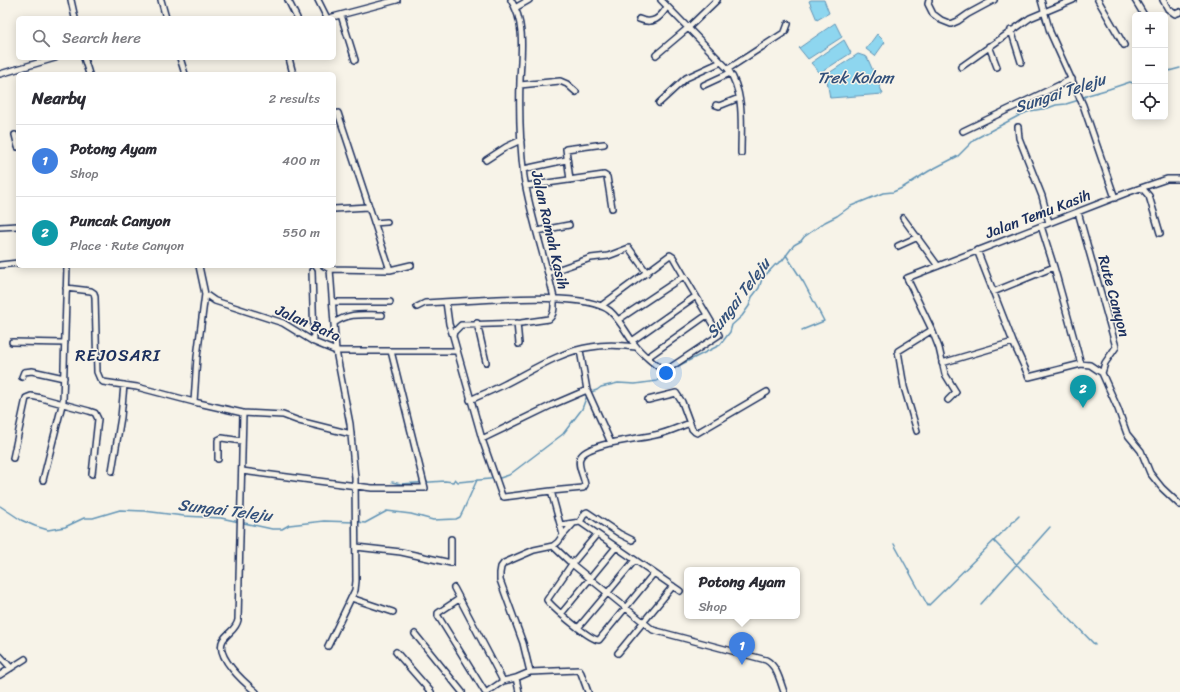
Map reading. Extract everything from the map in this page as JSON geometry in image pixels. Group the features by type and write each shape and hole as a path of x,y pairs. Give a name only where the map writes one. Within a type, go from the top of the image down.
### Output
{"street":[{"path":"71,0 75,16"},
{"path":"161,0 165,16"},
{"path":"288,0 296,16"},
{"path":"318,0 327,16"},
{"path":"336,16 396,0"},
{"name":"Jalan Ramah Kasih","path":"453,336 454,332 461,325 476,323 517,323 549,319 553,315 554,298 526,186 521,140 520,85 522,38 515,8 511,0"},
{"path":"515,8 529,0"},
{"path":"660,0 721,62 735,80 741,106 741,153"},
{"path":"656,55 688,28 717,0"},
{"path":"929,0 928,4 933,14 941,20 951,24 994,0"},
{"path":"1041,0 1050,32 1083,105 1115,198"},
{"path":"961,67 1011,30 1030,18 1073,0"},
{"path":"1098,0 1124,45"},
{"path":"1135,0 1142,12"},
{"path":"1162,0 1168,9 1175,14 1180,12"},
{"path":"639,19 648,22 653,21 667,6"},
{"path":"341,15 355,60"},
{"path":"704,86 729,71 786,32 788,24"},
{"path":"1011,30 1022,62"},
{"path":"989,46 997,67"},
{"path":"0,74 47,60"},
{"path":"85,60 88,72"},
{"path":"181,60 184,72"},
{"path":"290,60 292,72"},
{"path":"659,103 686,78 721,62"},
{"path":"963,130 1072,79"},
{"path":"520,85 560,81 567,84 576,92"},
{"path":"716,105 719,106 739,98"},
{"path":"338,113 390,270"},
{"path":"1018,126 1019,138 1042,196 1049,223"},
{"path":"15,135 16,139"},
{"path":"486,160 506,147 521,140"},
{"path":"570,180 565,150 567,148 604,144"},
{"path":"524,169 566,160"},
{"path":"526,186 605,176 607,177 612,208"},
{"name":"Jalan Temu Kasih","path":"932,330 907,278 1142,188 1167,179 1180,179"},
{"path":"1142,188 1149,196 1160,233"},
{"path":"336,209 368,207"},
{"name":"Rute Canyon","path":"1078,212 1116,347 1105,363 1102,373"},
{"path":"903,218 938,266"},
{"path":"374,223 387,222"},
{"path":"537,231 569,225"},
{"path":"0,227 16,226"},
{"path":"1041,226 1081,364"},
{"path":"898,246 918,237"},
{"path":"548,273 591,258 608,256 629,248 647,273"},
{"path":"977,250 1013,342 1029,377 1081,364 1090,366 1102,373 1127,434 1141,451 1150,473 1162,488 1180,505"},
{"path":"417,307 425,303 446,302 554,298 578,300 601,306 609,310 618,320 636,347 661,368 667,370 719,335 672,255 667,257 601,306"},
{"path":"0,265 16,262"},
{"path":"328,646 355,590 356,581 356,513 351,434 336,351 330,269 390,270 411,266"},
{"path":"993,292 1054,267"},
{"path":"43,480 63,404 67,268"},
{"path":"194,402 205,294 199,268"},
{"path":"312,271 314,342"},
{"path":"618,320 684,276"},
{"path":"66,288 90,291 94,293 96,372 103,382 124,385 244,413 283,415 299,421 351,434"},
{"name":"Jalan Bata","path":"205,294 215,302 283,323 314,342 336,351 457,351"},
{"path":"632,341 696,296"},
{"path":"333,302 390,302"},
{"path":"446,302 449,324 470,400 492,470 504,497 583,488 585,485 580,469 580,458 585,451 611,443 657,435 690,422"},
{"path":"334,323 343,317 353,315 382,315"},
{"path":"648,357 707,315"},
{"path":"476,323 486,362"},
{"path":"517,323 519,344"},
{"path":"916,431 904,387 898,351 932,330 946,374 956,392 948,400"},
{"path":"12,342 65,343"},
{"path":"942,363 1013,342"},
{"path":"470,400 501,386 537,366 589,347 614,345 636,347"},
{"path":"580,350 589,393 611,443"},
{"path":"242,471 372,488 424,488 425,486 391,351"},
{"path":"22,376 24,372 32,371 64,378"},
{"path":"112,471 124,385"},
{"path":"648,400 676,393 682,402 694,432 697,433 767,392"},
{"path":"482,439 552,405 589,393"},
{"path":"13,458 26,398 31,396 93,412 97,415 98,419 92,474"},
{"path":"244,413 237,624 223,640 221,647 232,670 256,692"},
{"path":"218,459 218,440 222,438 242,441"},
{"path":"551,491 563,535"},
{"path":"561,525 580,522 587,512 620,534 632,540"},
{"path":"580,522 680,591"},
{"path":"530,672 523,643 500,580 501,567 504,563 534,550 553,546 573,524"},
{"path":"597,534 572,564 547,600 561,614 595,640 600,640 654,573"},
{"path":"356,547 401,552 451,563 451,539"},
{"path":"553,546 572,564 653,630 766,660 772,663 784,692"},
{"path":"561,614 616,547"},
{"path":"578,628 635,560"},
{"path":"618,653 673,586"},
{"path":"454,588 503,681"},
{"path":"351,598 393,612"},
{"path":"459,599 438,613 438,616 486,692 503,681 516,678 530,672 579,670 588,692"},
{"path":"415,634 462,692"},
{"path":"396,652 431,692"},
{"path":"0,656 11,668"},
{"path":"0,675 25,659"},
{"path":"516,678 519,692"}],"water":[{"path":"824,0 829,13 817,20 809,1"},
{"path":"835,23 842,37 808,59 799,48"},
{"path":"877,34 885,42 875,56 866,49"},
{"path":"844,40 851,53 820,73 811,63"},
{"name":"Trek Kolam","path":"858,54 867,57 883,94 830,98 826,75"}],"waterway":[{"name":"Sungai Teleju","path":"1168,71 1180,68"},
{"name":"Sungai Teleju","path":"1082,98 1130,82 1132,83"},
{"name":"Sungai Teleju","path":"392,482 401,484 445,481 453,482 455,479 458,482 500,478 509,475 563,434 582,409 586,398 591,392 601,387 618,383 635,384 657,381 661,376 720,345 730,332 732,325 742,316 749,306 752,297 759,288 762,279 775,265 782,261 794,245 825,222 851,206 883,193 893,192 902,188 929,171 958,156 975,139 1020,115 1030,111 1079,100"},
{"path":"786,255 804,283 824,321 802,330"},
{"name":"Sungai Teleju","path":"357,522 365,523 387,511 411,514 433,520 456,519 460,517 477,480"},
{"name":"Sungai Teleju","path":"0,506 21,520 48,530 65,527 84,518 93,518 120,510 221,518 272,529 282,529 289,525 324,521 354,522"},
{"path":"894,544 928,606 1019,516"},
{"path":"981,604 1050,527"},
{"path":"994,541 1095,645"}],"place":[{"name":"Puncak Canyon","path":"1083,408"},
{"name":"Potong Ayam","path":"742,665"}],"district":[{"name":"REJOSARI","path":"118,355"}]}
